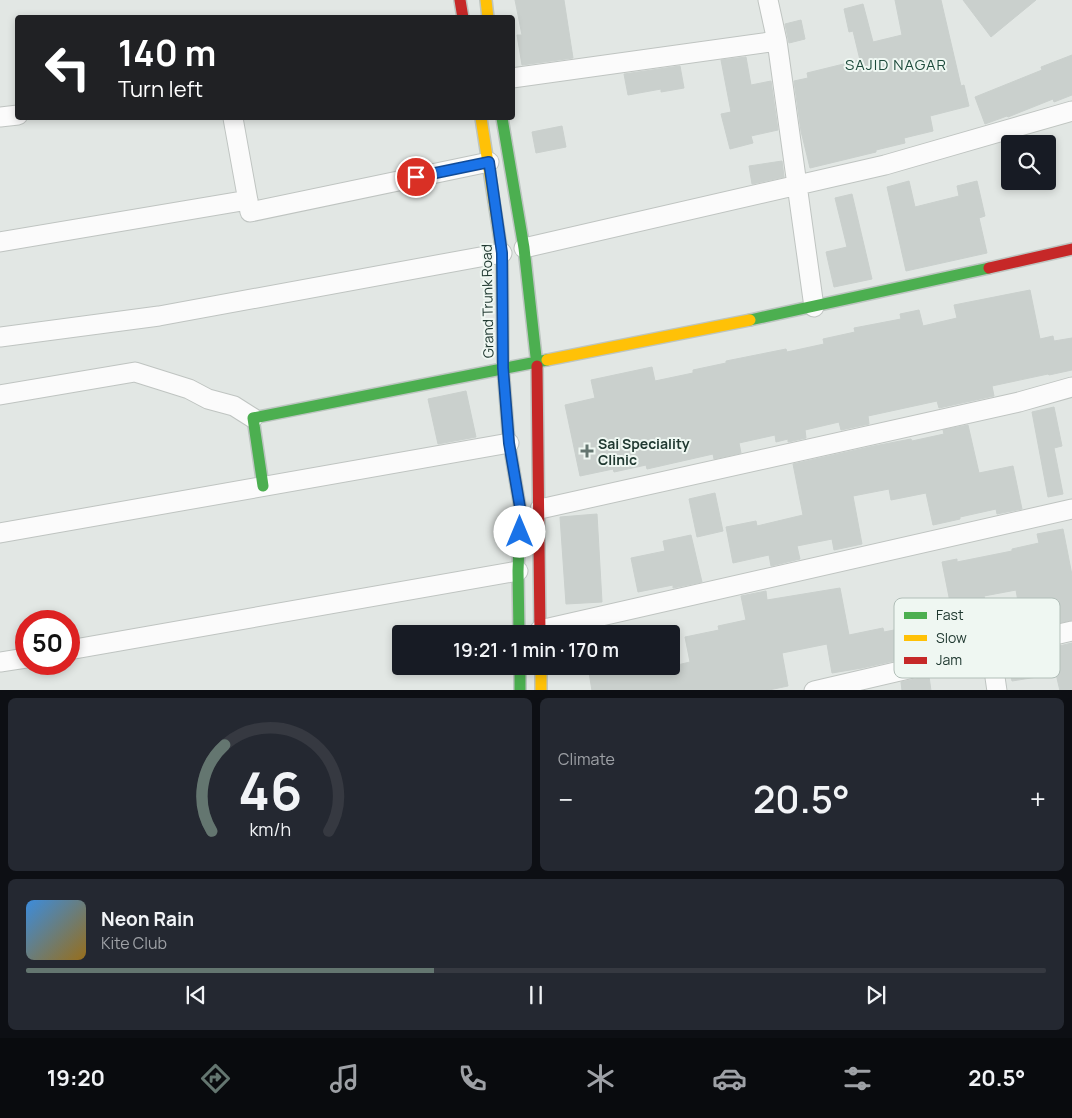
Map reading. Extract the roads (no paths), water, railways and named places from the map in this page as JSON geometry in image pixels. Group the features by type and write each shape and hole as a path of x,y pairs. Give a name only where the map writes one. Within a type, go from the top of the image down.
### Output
{"main road":[{"path":"460,0 463,15"},
{"path":"486,0 488,15"},
{"name":"Grand Trunk Road","path":"481,120 502,253 503,368 509,443 521,513 518,571 520,625"},
{"path":"502,120 524,248 537,361 540,625"},
{"path":"263,486 253,418 814,307 1072,249"},
{"path":"520,675 520,690"},
{"path":"541,675 542,690"}],"street":[{"path":"768,0 777,41 814,307"},
{"path":"515,78 777,41"},
{"path":"524,248 885,164 1072,111"},
{"path":"0,117 15,115"},
{"path":"233,120 250,212 489,162"},
{"path":"0,242 248,200"},
{"path":"0,338 160,316 502,253"},
{"path":"0,395 135,372 189,389 208,399 234,406 253,418"},
{"path":"540,509 1010,404 1072,386"},
{"path":"0,533 509,443"},
{"path":"570,625 1072,509"},
{"path":"80,648 518,571"},
{"path":"0,662 15,660"},
{"path":"814,690 894,672"}],"place":[{"name":"Sai Speciality Clinic","path":"587,451"}],"district":[{"name":"SAJID NAGAR","path":"896,64"}]}
